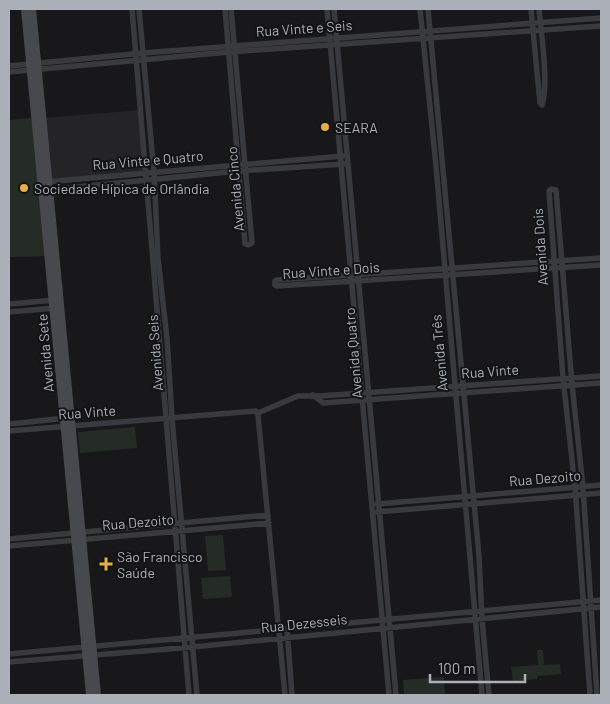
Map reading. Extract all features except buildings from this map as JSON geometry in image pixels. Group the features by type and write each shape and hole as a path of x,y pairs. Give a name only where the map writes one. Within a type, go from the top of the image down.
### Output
{"street":[{"name":"Avenida Sete","path":"25,9 34,67 90,651 97,695"},
{"name":"Avenida Sete","path":"32,9 34,67"},
{"name":"Avenida Seis","path":"132,9 178,523 193,647 196,695"},
{"name":"Avenida Seis","path":"139,9 154,176 158,258 167,338 169,418"},
{"name":"Avenida Cinco","path":"225,9 231,49 246,171 252,243 248,245 245,244 238,168 231,49 231,9"},
{"name":"Avenida Quatro","path":"327,9 389,695"},
{"name":"Avenida Quatro","path":"334,9 396,695"},
{"name":"Avenida Três","path":"420,9 436,166 465,497 479,612"},
{"name":"Avenida Três","path":"428,9 474,504 482,695"},
{"path":"531,9 540,103 542,104 545,81 539,9"},
{"name":"Rua Vinte e Seis","path":"9,72 34,67 231,49 336,37 601,18"},
{"name":"Rua Vinte e Seis","path":"231,49 338,45 601,26"},
{"name":"Rua Vinte e Seis","path":"9,66 34,67"},
{"name":"Rua Vinte e Quatro","path":"46,186 238,168 245,164 347,156"},
{"name":"Rua Vinte e Quatro","path":"238,168 246,171 348,163"},
{"name":"Avenida Dois","path":"590,695 576,487 563,378 553,260 549,191 551,189 556,190 571,377 583,487 597,695"},
{"name":"Rua Vinte e Dois","path":"359,278 452,267 601,258"},
{"name":"Rua Vinte e Dois","path":"351,278 275,285 276,280 454,275 601,265"},
{"path":"9,304 57,304"},
{"path":"9,312 57,304"},
{"name":"Rua Vinte","path":"9,424 169,418 257,412 268,409 292,397 302,395 601,376"},
{"name":"Rua Vinte","path":"316,395 323,403 601,383"},
{"path":"257,412 285,695"},
{"name":"Rua Vinte","path":"9,431 68,422"},
{"name":"Rua Dezoito","path":"372,504 601,485"},
{"name":"Rua Dezoito","path":"372,513 601,493"},
{"name":"Rua Dezoito","path":"9,546 178,523 268,515"},
{"name":"Rua Dezoito","path":"9,539 179,531 269,523"},
{"name":"Avenida Seis","path":"179,531 184,639 189,695"},
{"name":"Rua Dezesseis","path":"9,662 192,638 601,600"},
{"name":"Rua Dezesseis","path":"9,654 193,647 601,607"},
{"name":"Avenida Três","path":"479,619 489,695"},
{"path":"287,629 292,695"},
{"name":"Avenida Sete","path":"90,651 90,695"}],"shaded area":[{"path":"141,110 145,173 49,182 42,118"},
{"name":"Sociedade Hípica de Orlândia","path":"33,118 47,256 9,257 9,120"},
{"path":"135,427 137,448 80,453 78,432"},
{"path":"223,535 226,570 208,571 205,536"},
{"path":"230,576 232,597 203,599 201,578"},
{"path":"537,650 543,650 544,665 560,664 561,674 513,681 511,667 538,665"},
{"path":"444,677 445,695 404,695 403,680"}],"place":[{"name":"SEARA","path":"325,127"},
{"name":"Sociedade Hípica de Orlândia","path":"24,188"},
{"name":"São Francisco Saúde","path":"106,564"}]}
